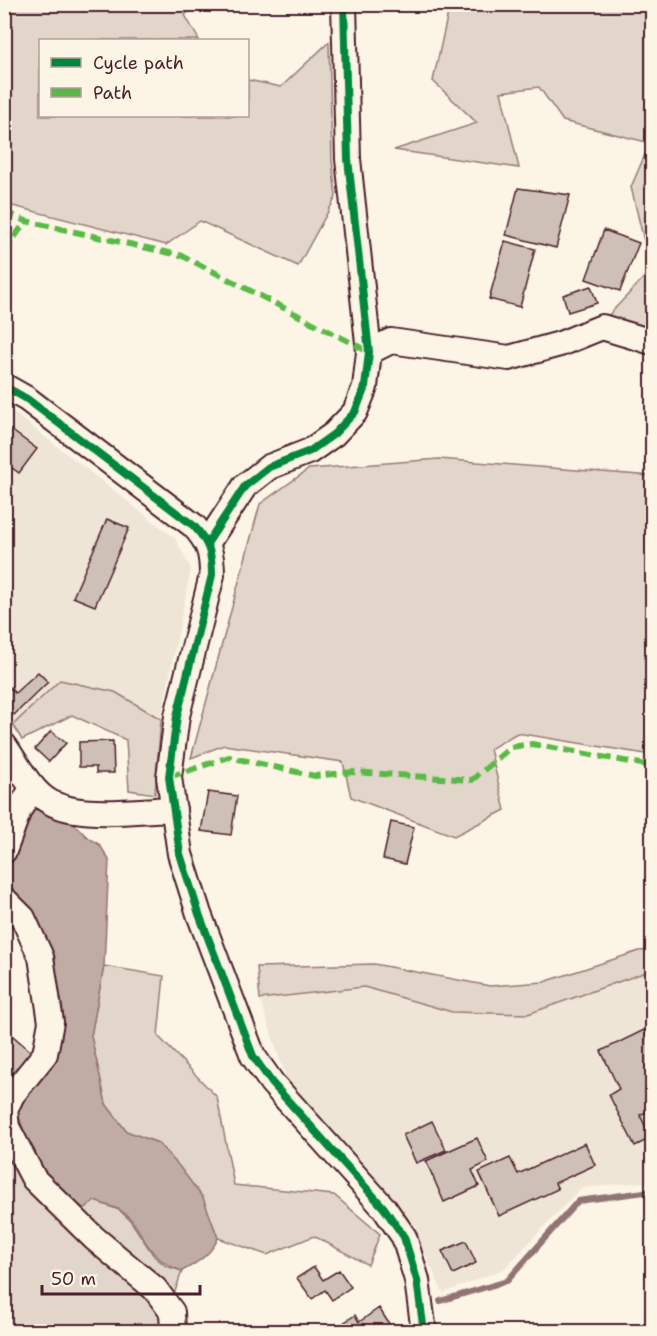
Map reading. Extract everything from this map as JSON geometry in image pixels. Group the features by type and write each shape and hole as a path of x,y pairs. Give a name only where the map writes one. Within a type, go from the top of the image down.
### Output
{"street":[{"path":"208,542 245,486 270,467 310,451 334,434 355,412 365,387 369,352 348,159 344,4"},
{"path":"369,352 391,341 509,358 560,344 602,327 652,342"},
{"path":"4,386 27,399 194,526 208,542 212,555 212,575 177,716 169,777 180,854 199,914 253,1056 272,1083 384,1208 404,1237 417,1280 424,1332"},
{"path":"4,745 33,787 50,802 83,811 174,809"},
{"path":"4,851 19,810 33,787"},
{"path":"4,899 22,918 40,957 51,1022 45,1054 12,1095 5,1110 7,1127 34,1179 94,1238 155,1289 172,1312 173,1332"}],"shaded area":[{"path":"4,5 198,5 185,15 198,39 39,39 39,117 249,117 249,80 281,87 329,42 332,160 336,197 298,266 200,221 166,245 5,204"},
{"path":"440,5 652,5 652,333 604,320 651,270 631,187 650,143 563,121 539,87 501,92 519,168 394,150 477,123 433,81 448,13"},
{"path":"4,405 175,538 191,569 161,719 115,692 60,680 13,725 5,717"},
{"path":"439,459 652,476 652,755 517,733 490,749 505,810 454,836 351,797 343,762 224,745 191,758 260,504 309,469"},
{"path":"60,680 115,692 161,719 155,794 129,790 126,740 72,715 22,740 13,725"},
{"path":"34,809 69,819 86,836 100,845 109,860 104,966 91,1036 106,1104 126,1131 158,1143 203,1198 218,1238 208,1254 182,1271 158,1258 134,1223 118,1209 95,1201 84,1209 46,1178 27,1141 17,1111 20,1102 36,1082 48,947 5,877 22,822"},
{"path":"652,950 652,970 528,1014 452,1012 364,987 260,999 257,967 374,964 490,986 544,982 639,951"},
{"path":"104,966 164,976 158,1036 217,1097 234,1185 334,1195 380,1234 368,1265 314,1236 267,1255 218,1238 203,1198 158,1143 126,1131 106,1104 91,1036"},
{"path":"652,970 652,1181 581,1188 504,1269 443,1293 411,1223 287,1081 260,999 364,987 452,1012 528,1014"},
{"path":"5,1105 17,1111 27,1141 95,1201 119,1210 130,1220 154,1256 166,1266 182,1271 166,1318 165,1331 5,1332"}],"building":[{"path":"518,188 570,195 556,248 506,235"},
{"path":"604,230 639,243 620,291 586,279"},
{"path":"505,241 535,249 520,307 489,299"},
{"path":"591,286 597,303 568,312 563,295"},
{"path":"4,425 37,449 19,473 4,462"},
{"path":"107,519 129,528 95,606 73,597"},
{"path":"38,672 48,682 14,715 4,704 4,682 15,693"},
{"path":"51,731 66,743 49,762 35,749"},
{"path":"113,741 114,773 96,773 96,767 79,767 79,742"},
{"path":"208,792 237,796 231,835 201,831"},
{"path":"391,822 414,827 405,864 383,859"},
{"path":"644,1030 652,1047 652,1109 640,1115 651,1138 635,1146 609,1095 619,1089 601,1051"},
{"path":"13,1036 35,1055 4,1086 4,1046"},
{"path":"432,1121 446,1150 416,1163 403,1135"},
{"path":"477,1138 488,1162 472,1170 479,1186 444,1202 426,1161"},
{"path":"585,1143 595,1165 555,1183 558,1189 499,1216 479,1172 510,1158 518,1174"},
{"path":"466,1241 476,1263 453,1274 442,1251"},
{"path":"314,1267 323,1280 339,1270 351,1287 332,1300 325,1290 312,1299 297,1278"},
{"path":"379,1308 393,1330 391,1332 330,1332 355,1315 359,1322"}],"waterway":[{"path":"440,1301 507,1281 578,1201 652,1191"}],"marked path":[{"path":"4,212 26,221 183,256 369,352"},
{"path":"4,252 26,221"},
{"path":"169,777 229,757 315,776 353,772 472,780 511,747 532,744 652,766"}],"cycle path":[{"path":"208,542 245,486 269,467 310,451 334,434 355,412 365,387 369,352 348,159 344,4"},
{"path":"4,386 27,399 194,526 206,543 210,554 212,575 177,716 169,777 180,854 199,914 253,1056 272,1083 384,1208 404,1237 417,1280 424,1332"}]}
